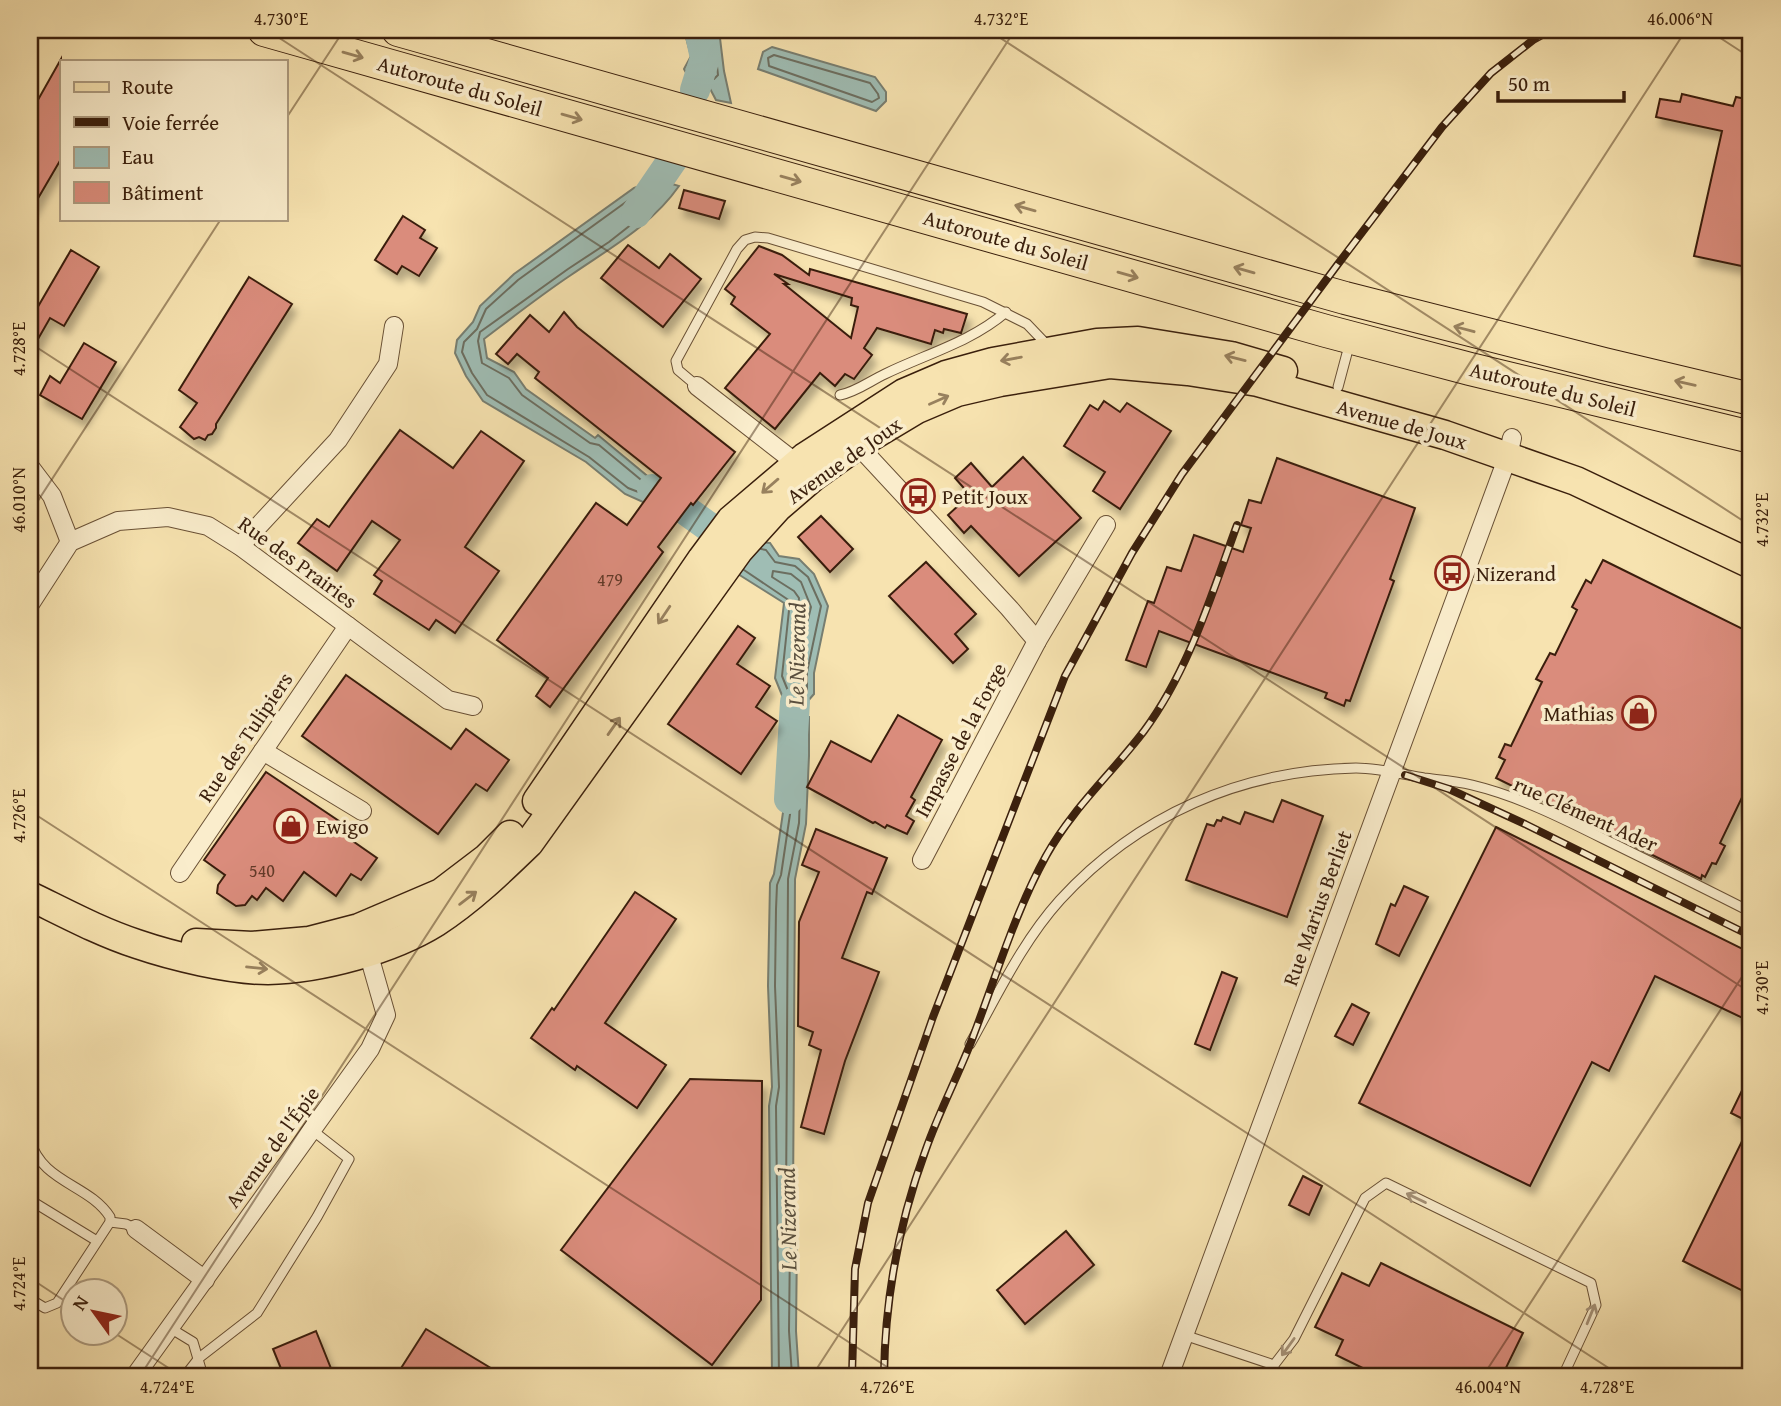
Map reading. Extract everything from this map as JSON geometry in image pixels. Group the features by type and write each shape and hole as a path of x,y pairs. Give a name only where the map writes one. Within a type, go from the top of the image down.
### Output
{"highway":[{"name":"Autoroute du Soleil","path":"264,30 1351,337 1470,369 1751,437"},
{"name":"Autoroute du Soleil","path":"398,30 1345,298 1751,399"}],"main road":[{"name":"Avenue de Joux","path":"30,896 138,945 188,958 266,970 311,965 364,940 435,923 492,880 529,843 712,567 742,528 777,508 805,470 851,438 957,392 1053,362 1097,343 1138,341 1231,356 1338,387 1510,447 1613,478 1751,543"},
{"name":"Avenue de Joux","path":"1053,362 1188,371 1258,382 1445,435 1510,447 1751,564"},
{"name":"Avenue de Joux","path":"30,879 121,923 162,938 211,946 364,940"}],"street":[{"path":"240,545 338,440 388,364 394,326"},
{"path":"697,386 805,470"},
{"path":"851,438 1037,641"},
{"name":"Rue Marius Berliet","path":"1169,1376 1510,447"},
{"path":"30,467 52,496 70,542 30,604"},
{"name":"Rue des Prairies","path":"70,542 118,521 168,516 208,526 240,545 448,700 473,706"},
{"name":"Impasse de la Forge","path":"922,860 1037,641 1106,525"},
{"name":"Rue des Tulipiers","path":"180,873 348,626"},
{"path":"263,751 362,811"},
{"name":"Avenue de l'Épie","path":"135,1376 370,1049 386,1015 364,940"},
{"path":"136,1229 205,1280"}],"lane":[{"path":"697,386 678,370 676,361 737,249 745,240 755,237 768,238 837,257 983,302 1027,324 1053,362"},
{"path":"840,395 965,340 1006,312"},
{"path":"1338,387 1351,337"},
{"name":"rue Clément Ader","path":"970,1044 1038,927 1095,866 1136,835 1183,807 1240,784 1298,773 1358,768 1472,785 1549,812 1751,912"},
{"path":"186,1376 199,1357 257,1314 349,1159 312,1130"},
{"path":"30,1140 34,1153 45,1168 102,1207 110,1217 110,1222 57,1303 45,1307 30,1299"},
{"path":"1274,1376 1274,1365 1294,1339 1365,1198 1386,1183 1591,1283 1596,1305 1563,1376"},
{"path":"30,1200 97,1241"},
{"path":"110,1222 136,1229"},
{"path":"170,1328 193,1342 203,1376"},
{"path":"1184,1335 1274,1365"}],"water":[{"path":"684,30 719,30 731,103 716,100 707,83 690,80 684,69 691,56"},
{"path":"772,47 875,77 886,92 886,101 876,111 758,69 763,52"},
{"path":"659,180 679,186 656,213 630,235 549,290 484,339 487,358 514,372 526,389 595,438 598,435 657,484 643,502 625,494 586,462 483,401 455,353 457,340 473,322 480,306 514,274 634,188"},
{"path":"747,541 770,543 779,556 799,559 814,574 828,606 814,673 814,694 807,702 805,717 809,717 806,824 795,879 793,1204 797,1240 796,1331 799,1376 772,1376 769,1106 772,1087 768,986 770,883 774,874 793,744 788,710 775,678 784,603 730,569"}],"building":[{"path":"60,61 60,161 30,212 30,114"},
{"path":"1682,94 1733,106 1736,97 1751,100 1751,268 1694,256 1722,131 1656,117 1660,99 1680,102"},
{"path":"684,190 725,201 719,219 679,208"},
{"path":"403,216 425,230 420,238 437,248 419,276 402,266 397,274 375,260"},
{"path":"628,245 659,268 670,254 701,279 663,327 601,278"},
{"path":"759,246 782,255 809,275 810,269 967,314 961,333 935,330 931,344 877,328 864,348 872,355 854,379 845,374 835,386 820,373 775,429 725,388 770,334 731,304 735,297 725,289","holes":["774,274 852,298 851,305 858,307 851,338"]},
{"path":"71,250 99,267 64,326 50,318 30,353 30,306 36,310"},
{"path":"249,277 292,304 212,434 205,440 199,437 194,439 180,427 197,403 179,390"},
{"path":"564,312 577,327 735,452 658,547 663,552 550,707 536,696 548,678 497,640 596,503 627,525 661,478 535,378 539,372 517,354 508,364 496,354 530,315 549,332"},
{"path":"84,343 116,362 82,419 40,395 50,376 60,383"},
{"path":"1104,401 1120,412 1127,403 1171,431 1120,509 1093,491 1105,472 1064,446 1090,405 1098,410"},
{"path":"400,430 453,468 481,431 524,461 465,547 499,571 455,633 436,620 429,630 374,594 382,581 374,575 400,540 372,521 337,571 298,543 317,519 329,527"},
{"path":"1023,457 1081,518 1019,576 971,526 964,533 948,515 970,495 955,478 971,463 992,487"},
{"path":"1277,458 1415,508 1390,579 1394,581 1350,701 1346,700 1344,706 1325,698 1327,693 1159,631 1146,667 1126,660 1148,601 1154,603 1167,567 1181,571 1194,535 1243,552 1251,528 1241,525 1249,500 1261,503"},
{"path":"821,516 853,549 830,572 798,537"},
{"name":"Mathias","path":"1603,560 1751,633 1751,786 1748,785 1720,843 1725,846 1716,864 1712,863 1705,877 1702,875 1701,879 1496,778 1505,760 1499,757 1505,744 1511,746 1542,682 1536,679 1550,653 1555,655 1577,610 1572,607 1586,580 1591,583"},
{"path":"926,562 976,614 955,634 968,649 953,663 889,596"},
{"path":"738,626 755,638 737,664 770,686 756,707 777,721 741,774 668,724"},
{"path":"346,675 451,749 466,729 509,760 487,791 476,784 438,834 302,736"},
{"path":"898,715 942,740 911,797 915,800 906,816 914,821 907,834 887,825 885,828 873,823 807,787 831,741 871,762"},
{"path":"266,772 339,821 334,828 377,858 361,880 351,874 336,896 304,872 283,901 266,888 257,900 252,896 245,905 236,906 217,893 218,885 225,875 204,860"},
{"path":"1282,800 1323,816 1287,917 1186,880 1207,824 1214,826 1217,820 1221,821 1223,817 1240,824 1245,812 1273,822"},
{"path":"1496,827 1751,953 1751,1022 1655,976 1609,1071 1592,1062 1530,1186 1359,1103"},
{"path":"816,829 887,858 872,894 867,892 842,958 879,972 845,1061 824,1134 801,1127 821,1050 809,1045 813,1032 798,1026 799,922 819,872 802,865"},
{"path":"1404,886 1428,897 1399,956 1376,944 1391,904 1395,906"},
{"path":"635,892 676,919 605,1023 666,1065 637,1108 577,1066 575,1070 531,1038 552,1008 554,1010"},
{"path":"1222,972 1237,978 1210,1050 1195,1044"},
{"path":"1352,1004 1369,1013 1353,1045 1335,1036"},
{"path":"1751,1072 1751,1123 1731,1113"},
{"path":"690,1079 762,1081 761,1300 712,1365 561,1250"},
{"path":"1751,1123 1751,1295 1683,1261"},
{"path":"1303,1176 1322,1186 1309,1215 1289,1205"},
{"path":"1066,1231 1094,1265 1025,1324 997,1290"},
{"path":"1381,1263 1523,1333 1502,1376 1379,1376 1336,1355 1343,1340 1315,1327 1342,1273 1369,1286"},
{"path":"426,1329 504,1376 396,1376"},
{"path":"316,1331 334,1376 284,1376 273,1349"}],"waterway":[{"name":"Le Nizerand","path":"695,90 705,58 699,30"},
{"name":"Le Nizerand","path":"636,213 673,159"},
{"name":"Le Nizerand","path":"652,489 741,550"},
{"name":"Le Nizerand","path":"789,799 795,702"}],"railway":[{"path":"852,1376 855,1269 868,1203 933,1017 1065,676 1132,553 1182,474 1338,264 1442,127 1491,73 1533,40 1551,30"},
{"path":"884,1376 891,1289 908,1204 931,1135 971,1042 1015,924 1056,839 1132,747 1174,683 1198,632 1237,525"},
{"path":"1405,775 1449,789 1525,824 1751,936"}],"place":[{"name":"Petit Joux","path":"918,496"},
{"name":"Nizerand","path":"1452,573"},
{"name":"Mathias","path":"1639,713"},
{"name":"Ewigo","path":"291,826"}]}
